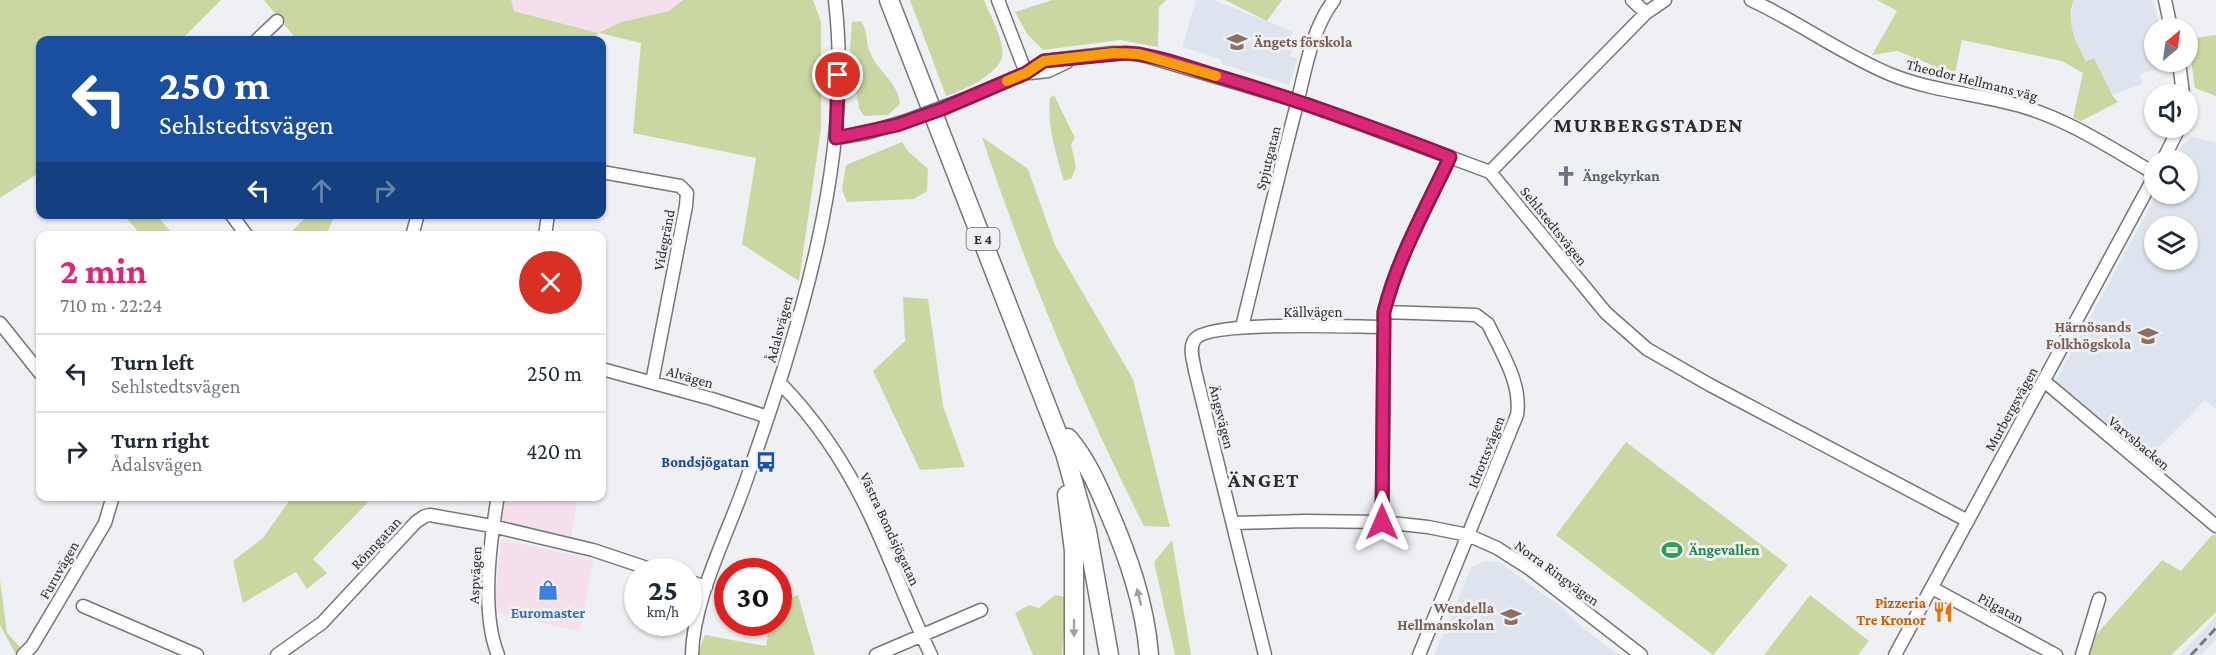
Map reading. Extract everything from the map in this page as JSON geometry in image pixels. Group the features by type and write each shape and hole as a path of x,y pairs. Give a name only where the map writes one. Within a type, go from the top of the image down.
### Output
{"highway":[{"name":"E 4","path":"890,0 1054,421 1087,531 1110,655"},
{"name":"E 4","path":"900,0 1038,352 1090,500 1100,544 1108,598 1110,655"},
{"name":"E 4","path":"1054,421 1052,436 1064,479 1074,551 1074,655"},
{"name":"E 4","path":"1068,438 1082,455 1096,482 1129,561 1141,603 1149,655"}],"street":[{"name":"Ådalsvägen","path":"692,655 695,625 706,587 736,511 780,383 817,243 836,138 838,57 835,0"},
{"path":"998,0 1026,73"},
{"name":"Spjutgatan","path":"1242,327 1298,101 1319,27 1334,0"},
{"path":"1632,0 1646,14"},
{"path":"1490,172 1646,14 1665,0"},
{"name":"Theodor Hellmans väg","path":"1751,0 1891,75 1942,90 2023,107 2053,117 2144,167"},
{"path":"2164,0 2168,18"},
{"path":"261,36 278,21"},
{"name":"Sehlstedtsvägen","path":"836,138 866,133 906,121 1026,73 1044,61 1113,53 1139,54 1298,101 1490,172 1606,313 1647,349 1710,385 1968,521"},
{"path":"1382,522 1384,312 1398,270 1450,157"},
{"name":"Videgränd","path":"606,173 680,186 687,194 652,382"},
{"name":"Murbergsvägen","path":"1896,655 2144,196"},
{"name":"Idrottsvägen","path":"1384,312 1468,314 1482,318 1488,324 1512,375 1519,403 1517,415 1419,655"},
{"path":"0,323 36,368"},
{"name":"Källvägen","path":"1242,327 1383,327"},
{"name":"Ängsvägen","path":"1242,327 1204,334 1195,339 1191,348 1265,655"},
{"name":"Alvägen","path":"606,370 768,417"},
{"name":"Varvsbacken","path":"2044,381 2216,526"},
{"name":"Västra Bondsjögatan","path":"780,383 801,404 847,472 868,510 931,655"},
{"name":"Furuvägen","path":"23,655 32,646 105,523 112,501"},
{"name":"Aspvägen","path":"497,501 492,526 488,610 490,630 498,655"},
{"name":"Rönngatan","path":"277,655 322,623 420,518 425,516 440,516 492,526 593,550 624,560"},
{"name":"Norra Ringvägen","path":"1233,523 1382,522 1428,527 1468,535 1497,548 1530,568 1641,655"},
{"path":"702,586 706,587"},
{"name":"Pilgatan","path":"1932,588 2056,655"},
{"path":"2082,655 2099,599"},
{"path":"83,606 197,655"},
{"path":"876,655 981,610"}],"shaded area":[{"path":"511,0 683,0 669,11 621,22 598,33 514,11"},
{"name":"Ängets förskola","path":"1196,0 1213,0 1292,31 1288,48 1292,49 1290,56 1298,58 1289,85 1222,64 1220,59 1182,47"},
{"path":"2074,0 2152,0 2158,18 2144,18 2144,72 2148,72 2140,74 2142,84 2112,95 2094,58 2086,61 2070,23"},
{"name":"Härnösands Folkhögskola","path":"2190,138 2216,143 2216,409 2205,400 2147,459 2055,382 2144,218 2144,270 2198,270 2198,216 2145,216 2152,204 2198,204 2198,150 2179,150"},
{"path":"504,501 577,501 571,538 501,525"},
{"path":"501,539 594,560 579,631 494,612"},
{"name":"Wendella Hellmanskolan","path":"1484,561 1499,562 1563,608 1582,627 1618,655 1434,655 1471,568"},
{"path":"2216,616 2216,639 2201,655 2180,655"}],"green space":[{"path":"0,0 221,0 185,36 36,36 36,175 0,198"},
{"path":"264,0 511,0 514,11 598,33 621,22 669,11 683,0 813,0 821,22 821,128 799,281 742,244 756,158 633,133 641,43 599,33 596,36 294,36"},
{"path":"910,0 984,0 1002,44 1003,51 999,64 987,76 946,96"},
{"path":"1052,0 1166,0 1159,7 1158,47 1120,40 1043,50 1027,34 1015,12"},
{"path":"1225,0 1282,0 1267,21"},
{"path":"1877,0 2074,0 2071,24 2079,47 2086,61 2094,58 2112,95 2118,102 2081,121 2073,118 2083,73 2062,61 1962,40 1953,83 1946,81 1930,64 1897,51 1872,55 1897,11"},
{"path":"861,21 874,59 896,89 900,104 888,115 864,116 859,108 850,50 852,22"},
{"path":"2216,35 2216,96 2198,89 2198,84 2194,84 2193,72 2198,72 2198,38"},
{"path":"1054,95 1075,138 1071,144 1076,167 1072,178 1064,181 1051,129 1049,108 1050,98"},
{"path":"982,137 1028,169 1055,245 1133,379 1170,527 1144,526 1121,479 1036,286"},
{"path":"902,142 907,150 928,169 927,191 914,199 847,202 842,190 846,165"},
{"path":"127,219 160,219 170,231 138,231"},
{"path":"304,219 333,219 328,231 292,231"},
{"path":"903,297 928,299 943,406 965,467 920,470 873,371 905,341"},
{"name":"Ängevallen","path":"1626,442 1788,565 1713,655 1556,535"},
{"path":"289,501 369,501 313,559 327,573 307,589 296,572 243,603 233,561 263,538"},
{"path":"2216,535 2216,612 2171,655 2086,655 2088,644 2162,560 2181,571 2211,536"},
{"path":"1172,540 1191,655 1175,655 1154,562"},
{"path":"0,580 7,633 23,650 15,653 0,625"},
{"path":"798,595 815,655 697,655 705,635 766,646 768,636 792,636 792,597"},
{"path":"1055,595 1066,597 1062,655 1033,655 1015,613 1029,605 1039,608"},
{"path":"1810,595 1869,641 1858,655 1764,655"}],"railway":[{"path":"2191,655 2216,628"}],"slow traffic":[{"path":"1007,81 1026,73 1044,61 1113,53 1139,54 1216,76"}],"place":[{"name":"Ängets förskola","path":"1237,42"},
{"name":"Ängekyrkan","path":"1566,176"},
{"name":"Härnösands Folkhögskola","path":"2148,336"},
{"name":"Bondsjögatan","path":"766,462"},
{"name":"Ängevallen","path":"1672,550"},
{"name":"Euromaster","path":"548,590"},
{"name":"Pizzeria Tre Kronor","path":"1943,612"},
{"name":"Wendella Hellmanskolan","path":"1511,617"}],"district":[{"name":"MURBERGSTADEN","path":"1649,125"},
{"name":"ÄNGET","path":"1264,480"}],"route":[{"path":"838,75 836,138 897,125 942,109 1026,73 1044,61 1126,53 1168,61 1298,101 1450,157 1398,270 1384,312 1382,522"}]}
